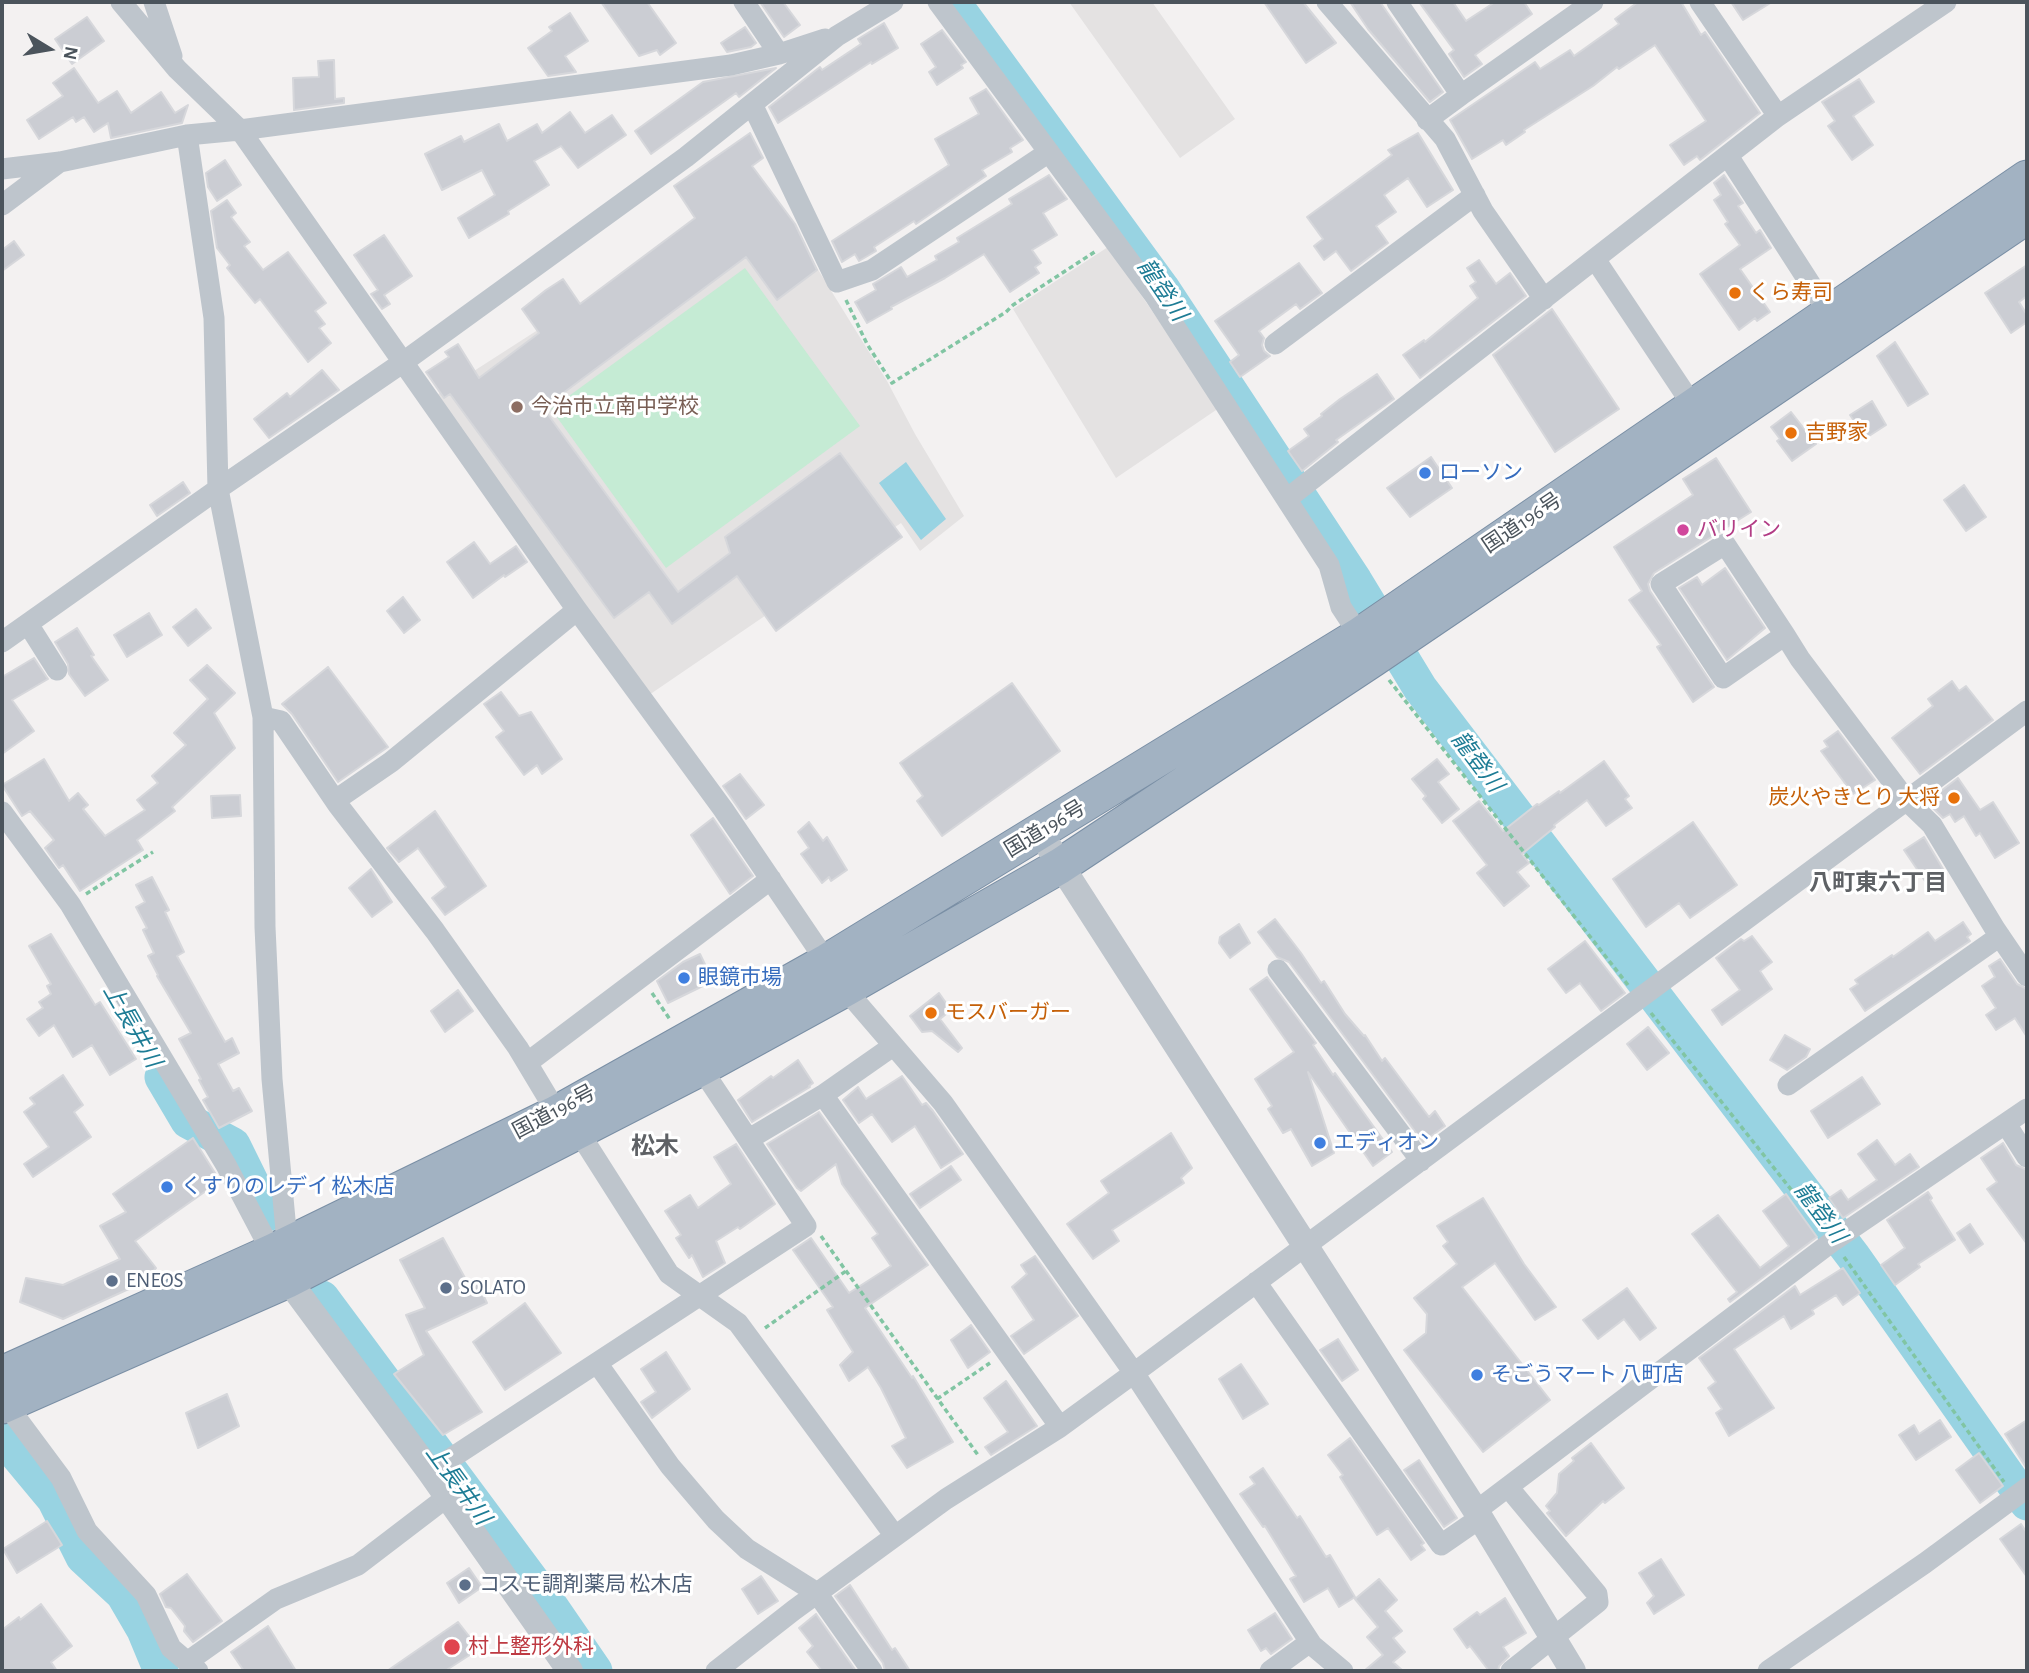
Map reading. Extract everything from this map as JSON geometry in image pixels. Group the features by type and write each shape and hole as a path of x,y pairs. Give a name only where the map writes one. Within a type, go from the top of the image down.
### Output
{"highway":[{"name":"国道196号","path":"3,1395 568,1122 837,975 1060,866 1403,622 1693,406 2027,178"},
{"name":"国道196号","path":"1403,622 2027,216"},
{"name":"国道196号","path":"837,975 1040,833 1370,645"}],"street":[{"path":"121,2 177,69 240,130 577,610 723,808 837,975 893,1046 943,1103 1134,1373 1310,1642 1343,1671"},
{"path":"154,2 177,69"},
{"path":"744,2 779,54"},
{"path":"2,642 402,363 675,165 837,36 893,2"},
{"path":"938,2 1155,296 1329,565 1342,607 1370,645"},
{"path":"1327,2 1445,139 1483,211 1544,299"},
{"path":"1396,2 1461,95"},
{"path":"1427,120 1593,2"},
{"path":"1700,2 1778,116"},
{"path":"1287,498 1778,116 1946,2"},
{"path":"2,169 60,162 187,135 732,65 837,36"},
{"path":"752,104 837,282 872,270 1049,152"},
{"path":"187,135 214,318 218,489 263,717 265,927 283,1258"},
{"path":"1728,156 1829,313"},
{"path":"2,205 60,162"},
{"path":"1275,344 1475,195"},
{"path":"1595,259 1693,406"},
{"path":"1785,635 1723,678 1661,584 1725,544 1785,635 1800,659 1907,801 1932,825 2027,976"},
{"path":"338,805 340,797 391,762 577,610"},
{"path":"28,624 57,670"},
{"path":"716,1671 946,1499 1059,1427 1134,1373 2027,711"},
{"path":"263,717 281,722 338,805 435,931 568,1122 669,1274 738,1323 895,1536"},
{"path":"2,812 70,904 283,1258 570,1671"},
{"path":"1040,833 1478,1515 1573,1671"},
{"path":"527,1063 771,879"},
{"path":"1788,1085 2000,936"},
{"path":"1278,970 1421,1161"},
{"path":"749,1139 823,1095 893,1046"},
{"path":"430,1472 806,1226 693,1055"},
{"path":"823,1095 1059,1427"},
{"path":"1256,1282 1441,1545 1508,1487 1833,1241 2027,1109"},
{"path":"2006,1124 2027,1157"},
{"path":"597,1363 670,1466 716,1520 747,1549 817,1593 872,1671"},
{"path":"3,1395 61,1478 88,1531 146,1595 171,1648 192,1667 276,1599 359,1564 447,1497"},
{"path":"1508,1487 1597,1594 1598,1602 1511,1671"},
{"path":"1769,1671 1925,1563 2021,1492"},
{"path":"1269,1671 1310,1642"}],"path":[{"path":"837,282 867,344 892,383 1006,312 1114,239"},
{"path":"1370,645 1640,999 1833,1241 2021,1492"},
{"path":"70,904 153,852"},
{"path":"640,977 693,1055"},
{"path":"806,1226 817,1230 989,1472"},
{"path":"750,1338 846,1271"},
{"path":"937,1399 1006,1352"}],"shaded area":[{"path":"1069,2 1152,2 1235,119 1180,158"},
{"name":"今治市立南中学校","path":"765,184 887,381 964,516 920,551 901,523 649,695 435,396"},
{"path":"1108,247 1219,408 1116,478 1013,309"}],"green space":[{"path":"745,268 860,426 666,568 551,409"}],"water":[{"path":"906,462 946,519 921,540 879,483"}],"building":[{"path":"601,2 647,2 676,43 660,55 657,50 639,56"},
{"path":"760,2 783,2 800,25 784,37"},
{"path":"1264,2 1303,2 1336,43 1306,63"},
{"path":"1350,2 1380,2 1443,92 1430,102 1368,29"},
{"path":"1419,2 1453,2 1466,21 1495,2 1524,2 1532,14 1475,55 1482,64 1464,77 1449,54 1454,50"},
{"path":"1638,2 1681,2 1701,35 1705,32 1760,113 1700,160 1697,156 1684,165 1670,145 1706,121 1655,45 1619,69 1617,67 1506,145 1503,140 1472,159 1450,120 1535,62 1540,69 1570,50 1574,56 1619,24 1615,19"},
{"path":"1731,2 1772,2 1743,20"},
{"path":"570,13 588,41 565,56 576,72 548,76 528,48 552,31 549,27"},
{"path":"87,17 104,41 72,64 55,39"},
{"path":"884,23 898,48 872,64 871,62 778,123 769,107 820,67 822,70 861,44 858,39"},
{"path":"745,27 756,43 751,47 727,52 721,43"},
{"path":"942,30 966,62 961,65 963,68 937,85 929,72 936,67 921,44"},
{"path":"334,60 335,99 344,98 344,103 294,110 293,78 319,77 318,61"},
{"path":"74,68 98,103 117,91 131,113 161,92 175,113 188,105 182,123 111,138 108,123 94,132 84,117 76,122 73,117 39,139 27,120 63,96 53,83"},
{"path":"776,68 739,97 736,93 651,154 635,131 703,82"},
{"path":"1859,79 1874,102 1853,116 1873,145 1852,160 1828,126 1835,121 1822,102"},
{"path":"986,89 1023,140 1010,148 1012,152 982,170 986,176 916,224 914,221 874,247 876,251 859,261 855,254 842,262 832,241 949,165 935,139 979,114 970,98"},
{"path":"570,112 585,133 612,115 626,135 578,168 561,146 534,161 549,185 469,238 458,218 495,195 482,170 442,190 425,154 461,136 464,142 499,124 507,141 537,124 542,133"},
{"path":"750,133 763,158 752,166 795,224 817,270 777,300 746,257 543,408 678,592 730,553 725,537 840,453 902,537 776,631 737,576 672,624 649,592 614,618 450,394 444,398 426,372 449,357 445,352 458,344 479,378 539,333 522,309 563,279 580,304 695,218 674,186"},
{"path":"1418,133 1453,190 1427,207 1408,178 1384,195 1396,212 1376,226 1388,243 1351,271 1336,251 1324,260 1314,246 1323,239 1307,217 1392,155 1388,150"},
{"path":"225,160 241,185 217,201 208,187 206,173"},
{"path":"1049,175 1067,199 1043,213 1057,235 1032,250 1041,263 1035,267 1039,273 1010,292 984,254 867,323 855,302 876,290 873,284 901,267 907,277 937,260 935,256 959,242 957,238 1012,204 1009,199"},
{"path":"1724,175 1743,203 1738,206 1756,233 1760,230 1771,248 1740,269 1770,312 1757,321 1755,318 1739,330 1700,274 1740,245 1725,224 1728,222 1714,200 1721,195 1714,183"},
{"path":"227,200 236,213 231,217 250,242 244,246 263,270 288,252 326,303 315,311 325,324 319,328 331,343 308,362 260,299 255,303 227,268 230,265 217,248 211,211"},
{"path":"384,235 412,276 384,295 390,304 382,309 371,294 378,290 354,255"},
{"path":"14,241 24,255 2,271 2,250"},
{"path":"1479,260 1496,284 1510,273 1526,296 1420,378 1403,355 1424,340 1425,342 1478,298 1470,286 1476,282 1467,268"},
{"path":"1299,263 1322,293 1300,309 1296,304 1259,331 1264,338 1264,351 1270,356 1240,377 1230,362 1239,355 1215,321"},
{"path":"2027,265 2027,296 2019,302 2027,315 2027,322 2011,333 1985,293"},
{"path":"1552,309 1619,409 1555,452 1493,355"},
{"path":"1895,342 1928,394 1908,406 1877,356"},
{"path":"322,370 339,390 269,438 254,419 287,393 290,397"},
{"path":"1377,374 1394,399 1336,440 1338,442 1302,471 1288,451 1309,436 1304,429 1340,399"},
{"path":"1872,401 1886,425 1866,438 1850,415"},
{"name":"吉野家","path":"1791,412 1816,444 1792,461 1777,441 1780,439 1771,427"},
{"name":"ローソン","path":"1431,457 1452,488 1410,517 1387,488"},
{"name":"バリイン","path":"1716,458 1751,512 1654,573 1648,584 1714,687 1693,702 1657,647 1661,645 1629,600 1642,591 1614,547 1693,495 1683,479"},
{"path":"183,482 190,493 157,516 150,505"},
{"path":"1964,485 1986,517 1966,531 1944,500"},
{"path":"474,542 490,564 516,546 527,562 473,598 447,562"},
{"path":"1725,568 1765,628 1727,660 1679,588 1697,577 1702,585"},
{"path":"403,597 420,620 404,633 387,611"},
{"path":"196,609 211,628 188,646 173,627"},
{"path":"149,613 162,635 127,657 114,635"},
{"path":"77,628 94,655 91,656 108,680 85,696 69,674 68,664 55,642"},
{"path":"34,658 48,679 12,700 34,731 2,754 2,677"},
{"path":"207,665 235,693 214,713 235,748 172,807 175,811 137,840 143,850 80,891 63,865 59,868 45,848 54,840 30,811 22,816 2,785 44,759 69,801 78,793 88,805 83,809 105,836 145,810 137,800 158,783 152,776 186,745 174,733 208,699 190,680"},
{"path":"328,667 388,747 338,782 292,714 282,704"},
{"path":"1952,681 1959,691 1966,686 1993,720 1920,774 1892,738 1933,706 1928,699"},
{"path":"1012,683 1060,751 942,836 917,801 923,796 900,763"},
{"path":"501,692 519,716 531,712 562,759 542,774 537,765 524,775 496,737 504,731 484,704"},
{"path":"1838,731 1875,780 1853,794 1821,751 1828,747 1824,741"},
{"path":"1437,759 1449,774 1438,782 1459,809 1442,823 1423,799 1426,796 1412,779"},
{"path":"1604,761 1629,796 1625,799 1632,808 1606,826 1587,800 1554,825 1555,827 1522,854 1529,863 1517,872 1529,886 1504,906 1477,873 1487,865 1453,821 1479,801 1503,831 1537,804 1559,791 1560,793"},
{"path":"740,774 764,805 746,819 723,786"},
{"path":"1958,778 1980,810 1993,802 2019,843 1995,858 1980,833 1976,836 1964,816 1955,822 1950,814 1943,818 1934,809 1928,801"},
{"path":"240,795 241,816 212,818 211,796"},
{"path":"435,811 486,886 445,915 432,898 446,887 418,848 399,862 387,848"},
{"path":"713,818 753,876 730,894 691,835"},
{"path":"809,822 823,841 827,837 847,870 831,881 829,877 822,883 801,854 809,848 798,832"},
{"path":"1693,822 1737,885 1690,918 1679,903 1646,927 1613,879"},
{"path":"1924,837 1943,869 1925,881 1904,850"},
{"path":"371,869 392,902 372,917 349,888"},
{"path":"152,877 169,910 165,912 184,952 177,956 225,1042 232,1038 239,1053 218,1064 233,1091 239,1088 252,1111 219,1128 203,1100 208,1097 199,1080 201,1079 179,1039 191,1033 148,956 154,953 143,930 147,928 136,907 145,902 136,885"},
{"path":"1275,919 1382,1061 1385,1058 1429,1117 1435,1111 1445,1126 1423,1142 1289,962 1277,957 1258,932"},
{"path":"1963,922 1971,934 1967,937 1970,941 1865,1011 1850,989 1858,984 1855,980 1928,932 1935,941"},
{"path":"1239,924 1250,943 1230,958 1219,943 1220,937"},
{"path":"51,934 95,1005 100,1002 136,1059 110,1075 92,1045 73,1057 54,1025 39,1036 27,1019 43,1008 39,1002 51,994 47,986 51,984 29,946"},
{"path":"1752,936 1772,962 1760,971 1772,989 1722,1025 1712,1010 1740,990 1716,958 1741,939 1744,941"},
{"path":"1585,941 1625,993 1601,1011 1580,983 1566,993 1548,969"},
{"name":"眼鏡市場","path":"700,954 713,981 668,1003 657,981 683,962"},
{"path":"2000,959 2017,984 2027,989 2027,1037 2015,1018 1996,1030 1986,1015 1996,1008 1982,986 1995,977 1989,966"},
{"path":"1267,977 1316,1043 1313,1045 1333,1075 1335,1073 1392,1152 1373,1166 1308,1072 1334,1153 1312,1166 1291,1129 1283,1133 1268,1109 1272,1106 1255,1079 1294,1052 1250,989"},
{"path":"458,990 473,1011 445,1032 431,1011"},
{"name":"モスバーガー","path":"939,993 951,1010 940,1019 962,1048 958,1052 932,1031 922,1032 910,1016"},
{"path":"1648,1027 1669,1053 1647,1070 1627,1044"},
{"path":"1785,1035 1810,1049 1806,1057 1787,1070 1770,1060"},
{"path":"798,1060 813,1083 752,1122 738,1100"},
{"path":"63,1075 83,1105 74,1112 91,1137 33,1177 24,1164 49,1147 24,1112 35,1104 30,1098"},
{"path":"902,1076 922,1105 926,1103 933,1111 963,1154 941,1168 915,1126 892,1142 872,1114 859,1123 843,1100 858,1087 866,1099"},
{"path":"1862,1077 1880,1104 1828,1138 1811,1111"},
{"path":"819,1112 928,1265 865,1308 912,1378 913,1376 953,1442 907,1468 892,1446 906,1438 881,1388 868,1367 849,1381 840,1365 853,1352 827,1310 833,1307 793,1250 811,1238 849,1293 891,1266 872,1238 878,1234 842,1184 836,1164 801,1191 767,1144"},
{"path":"1171,1133 1192,1168 1181,1178 1184,1183 1112,1230 1119,1241 1093,1259 1067,1224 1109,1193 1101,1181"},
{"path":"193,1138 220,1181 135,1241 156,1268 144,1282 63,1319 20,1302 26,1278 63,1285 120,1259 100,1226 126,1212 113,1194"},
{"path":"1877,1140 1895,1165 1910,1154 1919,1167 1843,1218 1829,1198 1841,1190 1848,1200 1877,1180 1858,1154"},
{"path":"2003,1143 2016,1165 2027,1170 2027,1244 1987,1189 1997,1182 1981,1158"},
{"path":"736,1144 775,1204 740,1229 738,1227 716,1241 725,1263 703,1277 692,1255 689,1258 676,1238 681,1235 665,1211 690,1195 698,1208 731,1184 714,1157"},
{"path":"951,1166 961,1180 920,1208 910,1194"},
{"path":"1928,1192 1932,1198 1930,1200 1955,1240 1918,1264 1920,1267 1895,1285 1881,1265 1905,1248 1887,1220"},
{"path":"1786,1194 1817,1237 1730,1302 1728,1299 1737,1292 1692,1234 1718,1215 1760,1268 1789,1246 1763,1211"},
{"name":"そごうマート 八町店","path":"1483,1198 1524,1264 1556,1307 1535,1320 1495,1263 1462,1287 1550,1400 1483,1452 1404,1350 1426,1333 1427,1314 1414,1298 1457,1264 1443,1246 1448,1242 1437,1226"},
{"path":"1970,1224 1983,1244 1970,1253 1957,1233"},
{"path":"443,1238 470,1287 477,1282 487,1303 426,1331 482,1412 443,1435 394,1374 424,1355 406,1315 425,1308 400,1260"},
{"path":"1035,1256 1078,1316 1024,1354 1011,1336 1034,1320 1012,1287 1027,1274 1021,1265"},
{"path":"1843,1268 1860,1293 1843,1305 1836,1295 1812,1310 1814,1314 1791,1329 1784,1316 1734,1349 1774,1408 1729,1436 1716,1413 1722,1409 1708,1388 1716,1382 1699,1358 1795,1286 1800,1295"},
{"path":"1627,1288 1656,1328 1640,1340 1624,1319 1598,1339 1583,1320"},
{"path":"525,1303 561,1353 505,1390 473,1342"},
{"path":"971,1325 990,1352 968,1368 951,1340"},
{"path":"1338,1339 1358,1370 1342,1381 1320,1350"},
{"path":"666,1352 690,1389 652,1418 641,1402 656,1392 641,1369"},
{"path":"1241,1364 1268,1404 1243,1419 1219,1379"},
{"path":"1006,1381 1037,1426 991,1455 985,1447 1008,1432 984,1398"},
{"path":"227,1394 239,1426 198,1448 186,1413"},
{"path":"1940,1420 1951,1437 1916,1460 1899,1435 1914,1425 1919,1434"},
{"path":"2027,1420 2027,1469 2005,1434"},
{"path":"1350,1438 1424,1543 1421,1545 1425,1550 1411,1560 1388,1528 1377,1535 1340,1477 1343,1475 1328,1455"},
{"path":"1591,1443 1624,1488 1605,1503 1603,1501 1566,1536 1547,1513 1550,1511 1546,1506 1557,1493 1559,1474 1574,1461 1572,1458"},
{"path":"1979,1453 2003,1486 1980,1503 1956,1470"},
{"path":"1419,1460 1457,1518 1444,1527 1404,1470"},
{"path":"1263,1468 1297,1518 1300,1516 1326,1557 1330,1555 1355,1597 1339,1607 1328,1588 1304,1602 1290,1579 1296,1576 1265,1526 1263,1527 1240,1494 1255,1484 1250,1477"},
{"path":"47,1521 62,1545 17,1573 3,1549"},
{"path":"2021,1524 2027,1533 2027,1577 2000,1539"},
{"path":"1661,1559 1684,1595 1654,1614 1647,1603 1654,1596 1639,1573"},
{"path":"469,1568 482,1587 459,1603 447,1583"},
{"path":"187,1574 222,1621 193,1642 184,1631 185,1626 171,1608 166,1607 160,1594"},
{"path":"761,1576 778,1601 758,1614 742,1589"},
{"path":"1379,1579 1397,1600 1385,1611 1402,1631 1393,1638 1405,1652 1393,1662 1403,1671 1364,1671 1383,1655 1367,1637 1378,1627 1355,1599"},
{"path":"850,1585 892,1650 895,1648 910,1671 885,1671 883,1663 835,1596"},
{"path":"1505,1598 1526,1633 1503,1647 1509,1656 1499,1666 1498,1671 1489,1671 1470,1646 1467,1648 1454,1629 1477,1612 1480,1615"},
{"path":"41,1604 72,1646 51,1662 57,1671 2,1671 2,1630"},
{"path":"1275,1613 1292,1639 1271,1654 1266,1648 1261,1651 1248,1630"},
{"path":"816,1614 856,1671 822,1671 807,1652 813,1646 799,1628"},
{"name":"村上整形外科","path":"458,1622 479,1649 445,1671 387,1671"},
{"path":"268,1626 296,1671 244,1671 231,1652"}],"waterway":[{"name":"龍登川","path":"953,2 1162,288 1355,581 1420,688 1853,1256 2027,1503"},
{"name":"上長井川","path":"162,1077 188,1121 233,1145 267,1214"},
{"name":"上長井川","path":"322,1298 547,1601 595,1671"},
{"name":"上長井川","path":"4,1439 54,1499 83,1557 123,1594 144,1630 161,1671"}],"place":[{"name":"くら寿司","path":"1735,293"},
{"name":"今治市立南中学校","path":"517,407"},
{"name":"吉野家","path":"1791,433"},
{"name":"ローソン","path":"1425,473"},
{"name":"バリイン","path":"1683,530"},
{"name":"炭火やきとり 大将","path":"1954,798"},
{"name":"眼鏡市場","path":"684,978"},
{"name":"モスバーガー","path":"931,1013"},
{"name":"エディオン","path":"1320,1143"},
{"name":"くすりのレデイ 松木店","path":"167,1187"},
{"name":"ENEOS","path":"112,1281"},
{"name":"SOLATO","path":"446,1288"},
{"name":"そごうマート 八町店","path":"1477,1375"},
{"name":"コスモ調剤薬局 松木店","path":"465,1585"},
{"name":"村上整形外科","path":"452,1647"}],"district":[{"name":"八町東六丁目","path":"1878,883"},
{"name":"松木","path":"655,1147"}]}
